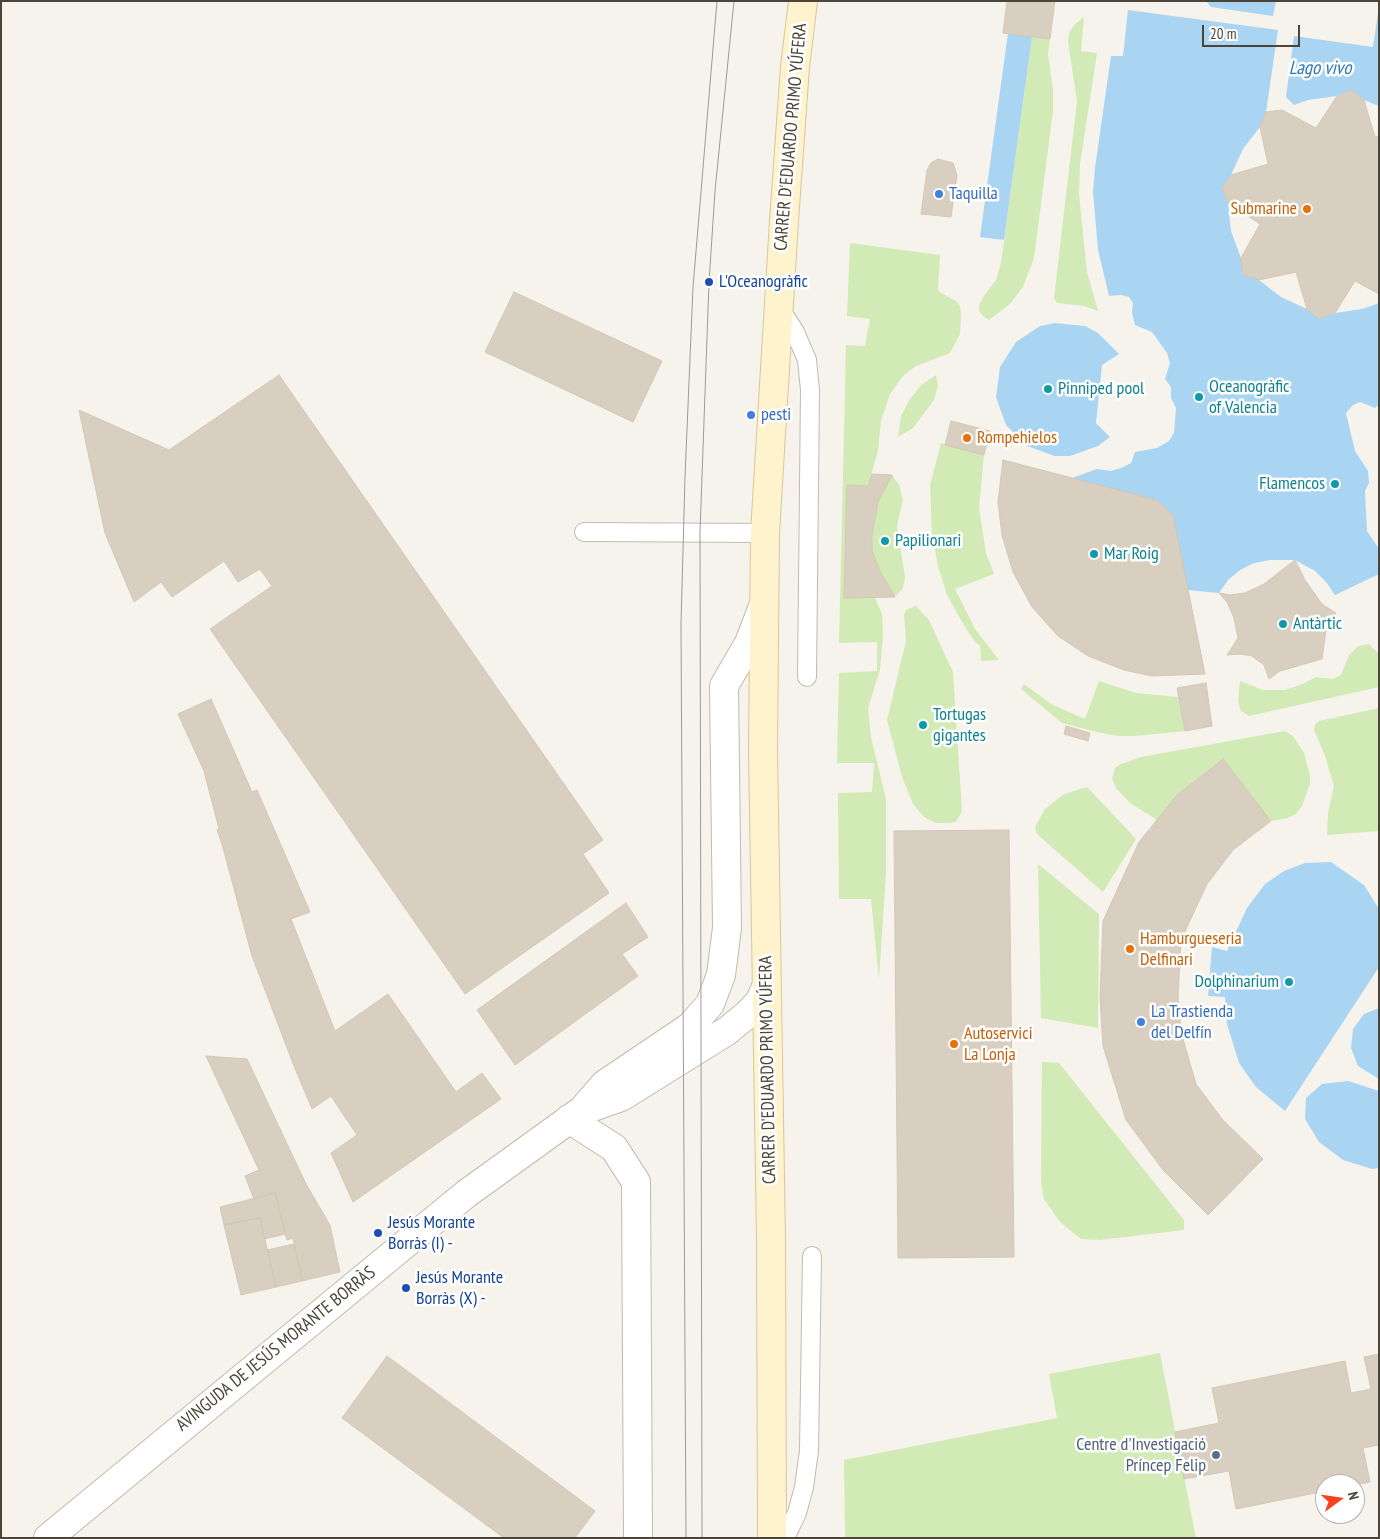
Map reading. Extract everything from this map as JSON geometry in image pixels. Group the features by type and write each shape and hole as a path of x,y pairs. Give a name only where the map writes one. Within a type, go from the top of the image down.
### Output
{"main road":[{"name":"CARRER D'EDUARDO PRIMO YÚFERA","path":"772,1538 771,1238 763,750 765,533 778,305 795,67 803,1"}],"street":[{"name":"CARRER D'EDUARDO PRIMO YÚFERA","path":"710,1004 721,975 727,928 724,686 748,643 764,603"},
{"name":"AVINGUDA DE JESÚS MORANTE BORRÀS","path":"575,1115 621,1097 727,1031 760,1001 766,987"},
{"name":"AVINGUDA DE JESÚS MORANTE BORRÀS","path":"48,1538 466,1194 575,1115 618,1073 691,1026 710,1004"},
{"path":"575,1115 614,1148 636,1182 638,1538"}],"lane":[{"path":"778,305 795,332 806,360 810,390 808,677"},
{"path":"584,532 765,533"},
{"path":"785,1538 797,1513 804,1488 809,1451 812,1256"}],"green space":[{"path":"1084,17 1081,51 1097,53 1080,164 1079,194 1087,272 1098,311 1084,306 1057,303 1054,298 1077,101 1068,42 1069,33 1074,25"},
{"path":"1032,37 1050,39 1048,54 1053,90 1053,111 1034,258 1023,287 1010,304 989,320 979,311 979,306 983,297 996,280 1001,263"},
{"path":"850,243 940,255 938,290 956,301 960,306 961,315 960,334 950,353 916,366 903,376 890,394 881,421 878,451 868,486 847,485 844,598 875,598 882,614 883,635 880,670 868,708 871,737 886,799 886,873 879,979 871,899 839,899 838,793 872,792 874,763 837,763 839,673 877,671 877,642 839,643 846,345 865,346 870,319 847,316"},
{"path":"936,375 938,386 934,400 913,428 898,437 901,416 910,399 921,385"},
{"path":"941,443 984,455 979,508 986,553 994,574 955,589 975,629 999,660 981,661 980,645 975,642 947,595 938,566 932,535 930,485"},
{"path":"892,475 899,485 903,500 897,526 905,577 903,588 895,597 880,571 872,551 872,536 878,502"},
{"path":"916,606 929,620 953,672 962,811 956,822 936,823 924,817 913,804 902,777 887,720 906,641 904,615 906,610"},
{"path":"1369,644 1379,654 1379,687 1249,716 1241,711 1238,701 1240,681 1263,690 1285,690 1316,677 1333,679 1341,675 1349,655 1358,646"},
{"path":"1099,681 1136,693 1178,697 1185,731 1136,736 1118,736 1097,732 1062,723 1021,689 1024,684 1051,704 1085,719"},
{"path":"1379,708 1379,831 1327,835 1328,813 1334,786 1325,756 1314,730 1315,725 1319,721"},
{"path":"1285,731 1293,736 1304,753 1310,776 1310,784 1302,806 1296,814 1288,818 1271,821 1222,759 1178,794 1157,820 1130,803 1116,788 1112,779 1115,768 1141,757"},
{"path":"1087,787 1136,839 1103,892 1037,834 1035,827 1045,809 1064,794"},
{"path":"1038,864 1099,914 1098,1028 1041,1018"},
{"path":"1042,1062 1059,1063 1184,1220 1184,1230 1100,1240 1081,1239 1060,1222 1044,1199 1041,1183"},
{"path":"1160,1353 1196,1538 845,1538 844,1460 1057,1418 1049,1374"}],"water":[{"name":"Lago vivo","path":"1206,1 1276,1 1273,16 1211,7"},
{"name":"Lago vivo","path":"1379,6 1379,106 1364,100 1351,90 1337,96 1308,100 1294,105 1286,97 1294,36 1373,47"},
{"name":"Lago vivo","path":"1128,10 1278,30 1266,112 1260,127 1243,149 1231,175 1222,188 1228,203 1231,231 1241,258 1244,274 1259,280 1281,297 1307,309 1319,319 1335,313 1362,309 1379,303 1379,405 1375,408 1360,402 1353,405 1346,413 1355,451 1368,471 1369,483 1365,491 1367,531 1379,549 1379,574 1335,595 1315,571 1295,560 1270,560 1254,563 1240,570 1228,580 1219,593 1188,590 1072,478 1097,469 1111,471 1121,468 1131,463 1135,452 1157,448 1169,441 1174,433 1176,408 1171,398 1171,387 1165,379 1170,363 1167,353 1152,332 1135,325 1132,313 1133,303 1129,297 1121,295 1109,296 1098,250 1093,192 1095,168 1111,56 1123,56"},
{"path":"1008,33 1032,37 1004,240 980,237"},
{"name":"Pinniped pool","path":"1055,323 1085,326 1098,333 1119,354 1102,365 1096,423 1110,437 1098,446 1070,456 1055,456 1027,446 1006,425 996,397 1000,367 1016,342 1040,326"},
{"name":"Dolphinarium","path":"1331,862 1364,885 1379,909 1379,967 1285,1111 1256,1087 1239,1063 1227,1024 1225,997 1208,996 1212,947 1227,951 1247,908 1265,884 1284,871 1305,863"},
{"path":"1379,1008 1379,1079 1358,1066 1351,1048 1353,1029 1364,1014"},
{"path":"1348,1081 1379,1091 1379,1168 1372,1169 1343,1160 1319,1142 1305,1119 1306,1098 1322,1084"}],"building":[{"path":"1007,1 1055,1 1050,39 1003,33"},
{"name":"Submarine","path":"1351,90 1364,100 1375,137 1379,136 1379,294 1355,281 1335,313 1319,319 1307,309 1296,272 1259,280 1243,274 1241,258 1260,224 1228,203 1222,188 1231,175 1268,164 1260,127 1266,112 1282,110 1316,128 1337,96"},
{"name":"Taquilla","path":"938,159 953,163 957,175 951,217 921,214 927,170 931,163"},
{"path":"514,292 662,361 633,422 485,352"},
{"path":"279,375 603,840 583,854 609,893 465,994 210,629 272,586 260,569 238,582 224,561 172,597 161,582 134,602 105,533 79,410 169,450"},
{"name":"Rompehielos","path":"951,421 990,431 984,455 945,445"},
{"name":"Mar Roig","path":"1003,460 1157,500 1173,515 1205,674 1152,676 1124,670 1088,656 1058,636 1032,607 1013,572 1002,535 998,502"},
{"path":"872,474 892,475 878,502 872,536 872,551 880,571 895,597 844,598 847,485 868,486"},
{"name":"Antàrtic","path":"1295,560 1305,580 1322,604 1336,613 1326,630 1322,659 1280,671 1269,679 1264,665 1252,656 1240,654 1227,655 1238,638 1234,618 1227,602 1219,593 1230,595 1245,593 1264,584"},
{"path":"1206,683 1212,726 1185,731 1177,688"},
{"path":"211,699 252,792 257,790 310,912 291,919 335,1031 388,994 456,1092 482,1073 501,1099 353,1202 331,1153 357,1135 331,1096 312,1109 252,956 217,830 219,829 204,771 178,714"},
{"path":"1066,726 1090,733 1088,741 1064,734"},
{"path":"1223,759 1271,821 1233,850 1207,884 1181,940 1178,997 1181,1032 1196,1084 1222,1119 1263,1159 1208,1215 1163,1170 1126,1120 1103,1046 1100,997 1103,921 1139,842 1178,794"},
{"name":"Autoservici La Lonja","path":"1009,830 1014,1257 898,1258 894,831"},
{"path":"626,903 648,937 622,954 638,976 515,1065 477,1010"},
{"path":"206,1056 247,1059 306,1184 330,1225 340,1272 302,1281 293,1238 287,1240 275,1193 254,1199 245,1176 259,1170"},
{"path":"275,1193 286,1234 264,1239 260,1218 224,1225 220,1207"},
{"path":"260,1218 276,1287 241,1295 224,1225"},
{"path":"294,1244 302,1281 276,1287 267,1250"},
{"path":"1379,1354 1379,1445 1363,1448 1370,1482 1365,1483 1365,1474 1315,1474 1315,1493 1236,1509 1229,1471 1184,1479 1175,1432 1219,1423 1212,1388 1345,1361 1351,1393 1371,1389 1364,1357"},
{"path":"387,1356 595,1511 575,1538 504,1538 342,1418"}],"tram line":[{"path":"686,1538 681,624 693,287 717,1"},
{"path":"702,1538 700,532 709,282 715,191 734,1"}],"place":[{"name":"Taquilla","path":"939,194"},
{"name":"Submarine","path":"1307,209"},
{"name":"L'Oceanogràfic","path":"709,282"},
{"name":"Pinniped pool","path":"1048,389"},
{"name":"Oceanogràfic of Valencia","path":"1199,397"},
{"name":"pesti","path":"751,415"},
{"name":"Rompehielos","path":"967,438"},
{"name":"Flamencos","path":"1335,484"},
{"name":"Papilionari","path":"885,541"},
{"name":"Mar Roig","path":"1094,554"},
{"name":"Antàrtic","path":"1283,624"},
{"name":"Tortugas gigantes","path":"923,725"},
{"name":"Hamburgueseria Delfinari","path":"1130,949"},
{"name":"Dolphinarium","path":"1289,982"},
{"name":"La Trastienda del Delfín","path":"1141,1022"},
{"name":"Autoservici La Lonja","path":"954,1044"},
{"name":"Jesús Morante Borràs (I) -","path":"378,1233"},
{"name":"Jesús Morante Borràs (X) -","path":"406,1288"},
{"name":"Centre d'Investigació Príncep Felip","path":"1216,1455"}]}
